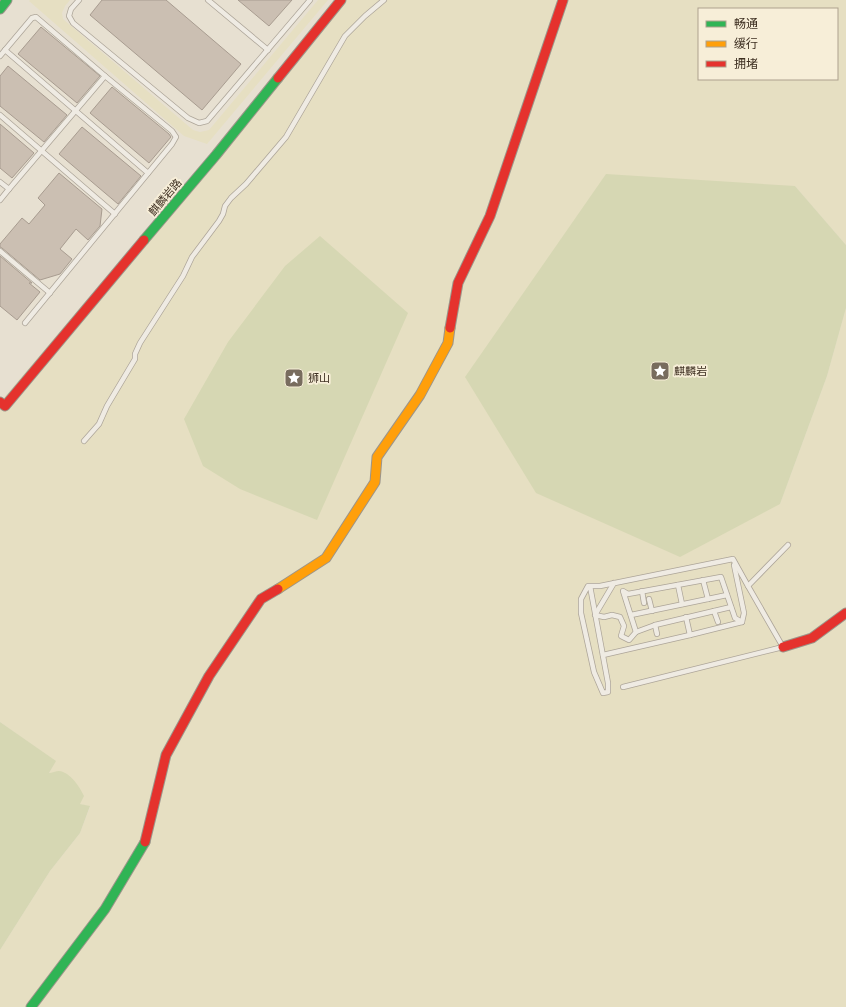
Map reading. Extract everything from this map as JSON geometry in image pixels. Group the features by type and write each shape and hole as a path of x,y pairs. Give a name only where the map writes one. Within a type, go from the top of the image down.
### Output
{"street":[{"path":"0,9 7,0"},
{"name":"麒麟岩路","path":"2,404 216,155 341,0"},
{"path":"31,1007 105,908 145,842 166,755 209,676 261,599 326,558 375,482 377,457 420,395 448,344 458,283 490,216 563,0"},
{"path":"783,647 812,638 846,613"}],"lane":[{"path":"79,0 71,9 69,16 73,23 188,118 199,123 207,121 310,0"},
{"path":"208,0 268,50"},
{"path":"84,442 99,424 107,406 135,359 135,354 140,343 183,276 192,258 219,221 230,198 246,184 286,136 345,36 384,0"},
{"path":"0,56 32,18 36,17 172,131 176,137 172,144 25,323"},
{"path":"5,50 148,173"},
{"path":"0,200 105,76"},
{"path":"0,115 115,214"},
{"path":"0,182 9,189"},
{"path":"0,251 50,293"},
{"path":"748,586 788,545"},
{"path":"623,687 783,647 733,559"},
{"path":"590,586 608,683 608,692 603,693 594,672 581,613 581,599 588,586 590,586 600,586 733,559"},
{"path":"733,559 744,613 742,622"},
{"path":"636,632 623,591 628,594 720,577 735,618 742,622"},
{"path":"703,580 708,599"},
{"path":"596,615 614,583"},
{"path":"678,585 682,604"},
{"path":"642,591 644,603"},
{"path":"631,615 727,595"},
{"path":"649,599 652,611"},
{"path":"596,615 604,617 612,615 620,618 624,626 621,636 629,640 636,632 655,625 731,606"},
{"path":"714,610 718,622"},
{"path":"686,618 690,635"},
{"path":"603,655 742,622"},
{"path":"655,625 657,634"}],"shaded area":[{"path":"70,0 62,13 63,19 193,130 200,132 209,130 318,0 328,0 207,144 184,136 29,1"},
{"path":"341,0 846,0 846,245 795,186 780,504 827,376 846,308 846,1007 0,1007 0,950 50,871 80,833 90,807 80,804 49,773 55,761 0,722 0,402"}],"green space":[{"path":"606,174 795,186 846,245 846,308 827,376 780,504 680,557 536,493 465,377"},
{"path":"320,236 408,313 317,520 240,489 203,466 184,419 228,342 285,266"},
{"path":"0,722 56,761 49,773 59,771 71,777 80,788 84,796 80,804 90,806 80,833 50,871 0,950"}],"building":[{"path":"102,0 166,0 241,64 202,110 90,15"},
{"path":"238,0 292,0 269,26"},
{"path":"41,27 100,76 77,103 18,54"},
{"path":"8,66 67,115 44,142 0,106 0,76"},
{"path":"112,87 171,137 149,163 90,113"},
{"path":"0,124 34,153 12,178 0,168"},
{"path":"82,127 141,176 118,204 59,154"},
{"path":"59,173 102,209 100,226 88,240 76,229 60,249 72,259 60,274 40,280 0,247 0,244 22,218 29,224 45,205 38,198"},
{"path":"0,256 32,283 29,283 40,292 17,320 0,306"}],"traffic: fast":[{"path":"0,9 7,0"},
{"path":"144,240 216,155 278,78"},
{"path":"31,1007 105,909 145,842"}],"traffic: slow":[{"path":"278,589 326,558 375,482 377,457 420,395 448,343 450,328"}],"traffic: jam":[{"path":"278,78 341,0"},
{"path":"450,328 458,283 490,216 563,0"},
{"path":"0,402 5,406 144,240"},
{"path":"145,842 166,755 209,676 261,599 278,589"},
{"path":"783,647 812,638 846,613"}],"place":[{"name":"麒麟岩","path":"660,371"},
{"name":"狮山","path":"294,378"}]}
